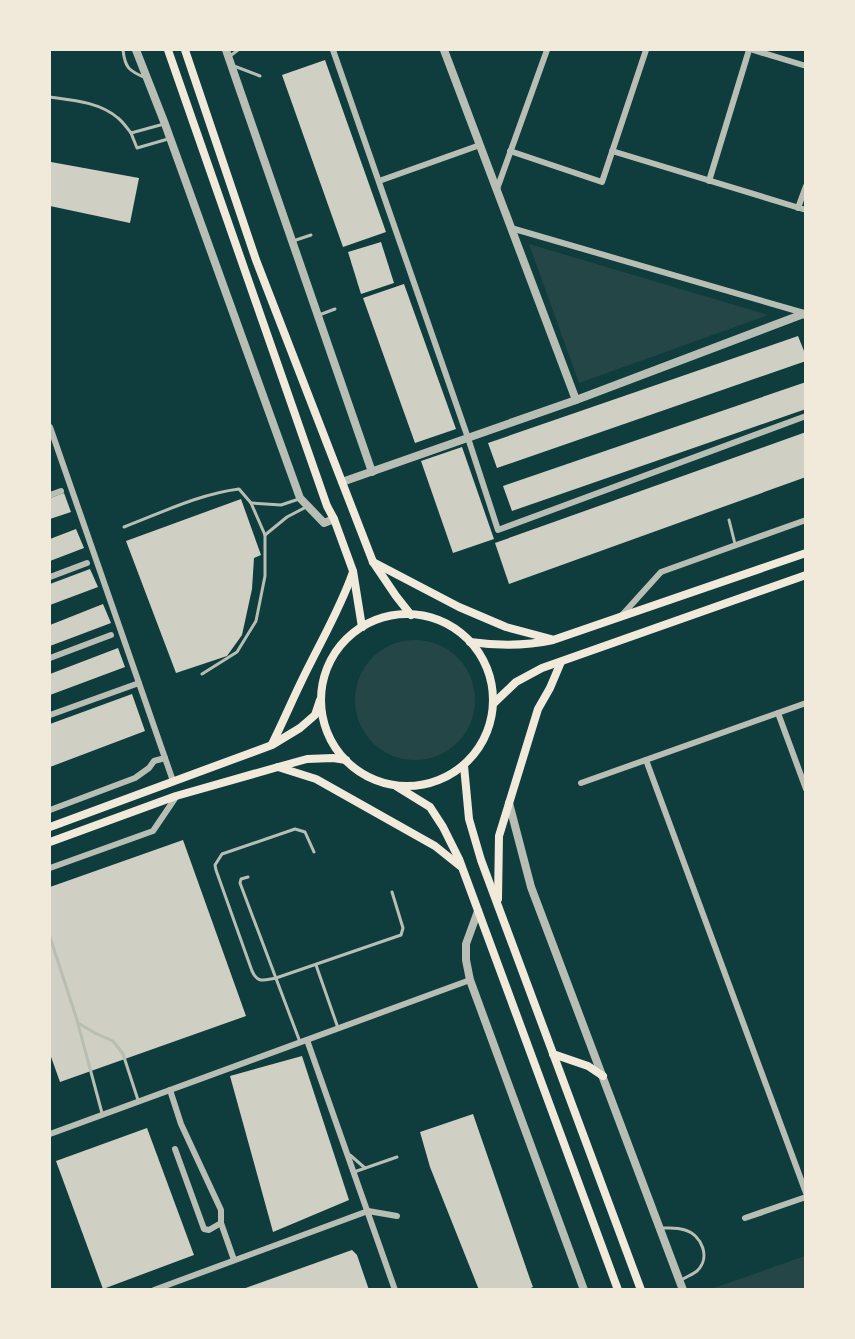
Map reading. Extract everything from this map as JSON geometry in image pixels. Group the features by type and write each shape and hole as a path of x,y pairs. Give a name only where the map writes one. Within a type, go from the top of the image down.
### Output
{"main road":[{"path":"168,50 327,506 353,571 362,627"},
{"path":"185,50 256,261 373,562 411,615"},
{"path":"470,642 496,646 537,644 553,640 806,553"},
{"path":"373,562 459,607 506,627 553,640"},
{"path":"272,745 343,599 353,571"},
{"path":"494,703 516,682 542,668 806,575"},
{"path":"50,827 272,745 300,728 315,715 325,676 333,657 346,640 362,627 394,616 411,615 433,619 453,628 470,642 483,660 491,681 494,703 490,726 480,748 464,766 443,779 421,785 396,786"},
{"path":"498,906 499,836 538,709 561,662"},
{"path":"321,697 323,720 332,742 346,760 361,772 378,781 396,786 430,807 443,827 459,859 618,1290"},
{"path":"50,843 176,796 278,767 308,759 346,760"},
{"path":"464,766 469,819 481,860 640,1290"},
{"path":"278,767 315,779 435,846 461,866"},
{"path":"553,1054 588,1066 603,1076"}],"street":[{"path":"136,50 300,498 324,523 334,519"},
{"path":"333,50 498,530 806,416"},
{"path":"444,50 576,400"},
{"path":"496,189 547,50"},
{"path":"510,151 602,182 646,50"},
{"path":"709,181 751,50 806,66"},
{"path":"228,57 372,472"},
{"path":"379,181 480,145"},
{"path":"612,151 806,210"},
{"path":"798,208 806,186"},
{"path":"511,228 805,314"},
{"path":"342,482 576,400 805,314"},
{"path":"50,427 173,781"},
{"path":"50,495 61,490"},
{"path":"622,615 661,572 806,520"},
{"path":"50,577 87,563"},
{"path":"50,658 111,635"},
{"path":"50,715 139,683"},
{"path":"582,783 806,703"},
{"path":"778,713 806,789"},
{"path":"50,810 135,778 154,761 165,758"},
{"path":"646,760 806,1195 745,1218"},
{"path":"50,868 153,831 176,796"},
{"path":"509,803 531,886 683,1290"},
{"path":"478,911 466,944 470,980 584,1290"},
{"path":"50,1134 470,980"},
{"path":"304,1041 354,1172 395,1290"},
{"path":"170,1090 181,1124 221,1210 221,1223 234,1260"},
{"path":"175,1149 204,1229 209,1230 221,1223"},
{"path":"154,1290 368,1211 397,1216"}],"lane":[{"path":"123,50 124,62 129,68 134,73 147,78"},
{"path":"238,50 228,57 260,76"},
{"path":"50,97 102,108 118,118 131,133 137,148 170,138"},
{"path":"131,133 165,124"},
{"path":"292,242 311,236"},
{"path":"318,316 335,309"},
{"path":"124,527 177,506 226,491 239,489 251,503 265,535 265,576 256,621 237,652 202,674"},
{"path":"251,503 282,505 300,498"},
{"path":"265,535 287,517 308,506"},
{"path":"729,520 736,545"},
{"path":"314,852 305,832 295,829 222,854 215,865 255,977 261,981 316,965 402,935 404,927 392,892"},
{"path":"248,877 242,879 240,883 276,978 304,1041"},
{"path":"50,937 78,1023 102,1115"},
{"path":"316,965 338,1028"},
{"path":"78,1023 113,1041 123,1054 138,1102"},
{"path":"346,1152 365,1168"},
{"path":"354,1172 397,1157"},
{"path":"659,1227 683,1229 692,1233 698,1238 703,1248 704,1260 698,1270 679,1281"}],"shaded area":[{"path":"529,244 768,315 579,383"},
{"path":"415,640 438,645 457,658 470,677 475,700 470,723 457,742 438,755 415,760 392,755 373,742 360,723 355,700 360,677 373,658 392,645"},
{"path":"805,1256 805,1289 711,1289"}],"building":[{"path":"325,60 386,232 343,247 282,75"},
{"path":"51,162 139,178 130,223 50,206"},
{"path":"381,242 394,283 361,294 348,252"},
{"path":"404,284 456,429 415,443 363,298"},
{"path":"798,336 806,361 497,468 488,443"},
{"path":"806,382 806,409 512,511 503,486"},
{"path":"806,432 806,477 509,584 495,543"},
{"path":"462,447 494,539 453,553 421,461"},
{"path":"64,493 71,512 50,519 50,498"},
{"path":"241,499 261,555 254,558 252,589 242,635 227,656 176,673 126,541"},
{"path":"76,529 84,548 50,561 50,539"},
{"path":"90,569 98,587 50,605 50,584"},
{"path":"103,604 111,623 50,646 50,625"},
{"path":"118,648 125,667 50,695 50,674"},
{"path":"132,694 145,731 50,767 50,724"},
{"path":"183,840 246,1016 60,1082 50,1054 50,887"},
{"path":"302,1056 349,1200 273,1232 230,1076"},
{"path":"473,1114 533,1287 526,1290 479,1290 430,1167 420,1132"},
{"path":"147,1128 194,1255 103,1289 56,1161"},
{"path":"352,1250 357,1255 369,1290 240,1290"}]}
